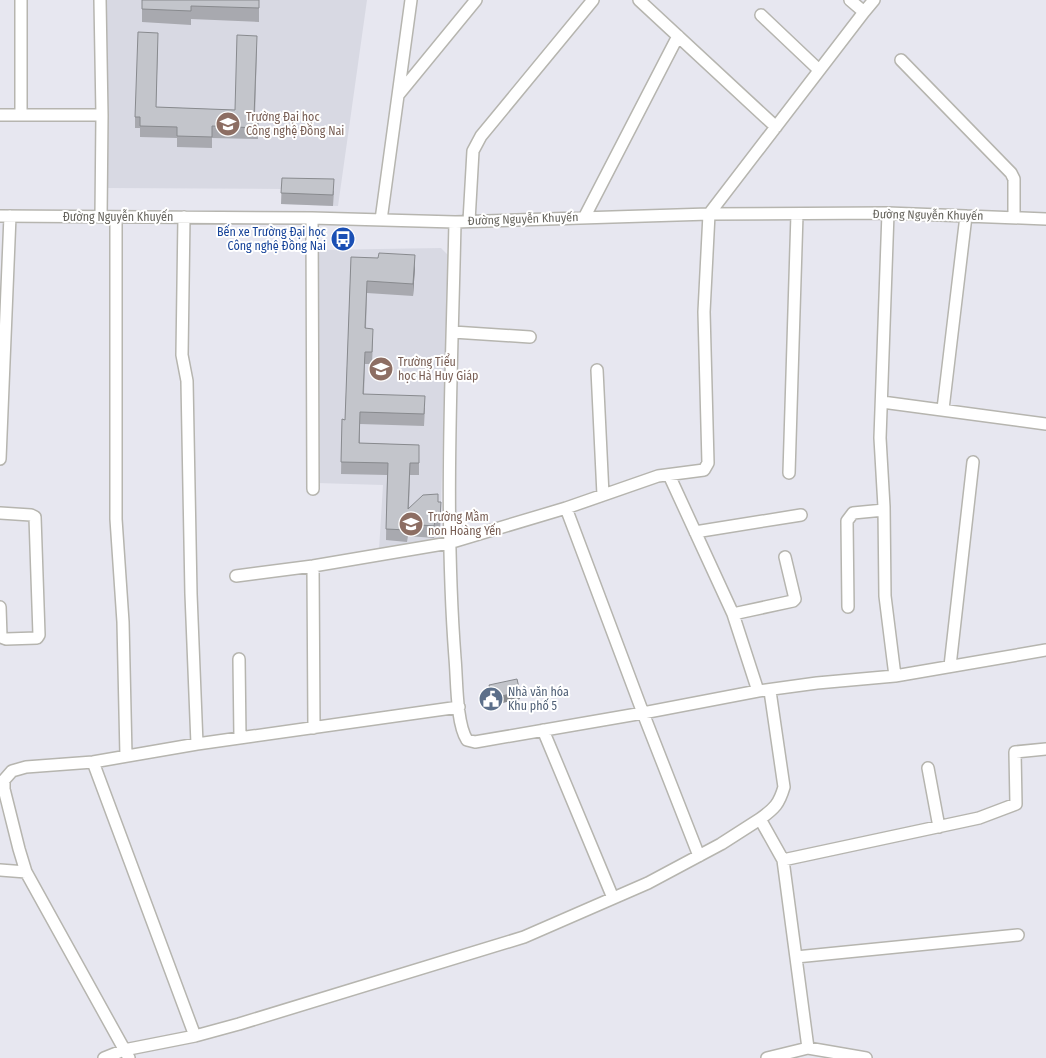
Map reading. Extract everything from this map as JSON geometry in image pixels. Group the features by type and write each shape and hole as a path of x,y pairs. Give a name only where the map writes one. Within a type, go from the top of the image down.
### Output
{"street":[{"path":"21,0 21,115"},
{"path":"100,0 101,217"},
{"path":"381,220 411,0"},
{"path":"398,95 476,0"},
{"path":"469,221 474,151 481,136 593,0"},
{"path":"639,0 776,127"},
{"path":"850,0 864,12"},
{"path":"236,576 313,566 449,543 566,508 642,481 704,470 708,463 704,312 709,214 874,0"},
{"path":"761,15 819,70"},
{"path":"585,216 678,36"},
{"path":"901,60 1011,173 1014,179 1014,217"},
{"path":"0,115 102,115"},
{"path":"888,213 880,438 884,510 885,596 895,676"},
{"name":"Đường Nguyễn Khuyến","path":"5,216 312,218 455,222 585,216 888,213 1046,219"},
{"path":"788,473 797,214"},
{"path":"0,459 5,216"},
{"path":"943,409 966,216"},
{"path":"116,217 116,519 123,622 126,756"},
{"path":"184,217 182,355 187,381 191,594 197,744"},
{"path":"312,218 314,489"},
{"path":"455,222 449,543 459,707 463,734 467,740 475,742 758,691 770,691 817,683 895,676 1046,650"},
{"path":"453,332 530,337"},
{"path":"597,370 603,495"},
{"path":"882,402 1046,424"},
{"path":"950,666 973,462"},
{"path":"669,475 733,614 758,691"},
{"path":"566,508 699,856"},
{"path":"848,607 847,521 853,513 884,510"},
{"path":"0,513 31,515 35,517 40,635 37,638 6,639 1,637 0,607"},
{"path":"695,532 801,514"},
{"path":"733,614 796,599 785,557"},
{"path":"313,566 314,728"},
{"path":"239,659 240,738"},
{"path":"104,1058 195,1036 524,937 648,883 721,844 775,808 780,800 784,787 770,691"},
{"path":"126,1054 26,872 4,789 4,780 12,770 26,767 93,762 197,744 459,707"},
{"path":"543,730 613,898"},
{"path":"783,860 979,818 1015,805 1015,752 1046,749"},
{"path":"93,762 195,1036"},
{"path":"928,768 940,827"},
{"path":"760,819 783,860 808,1048"},
{"path":"0,870 26,872"},
{"path":"796,957 1018,934"},
{"path":"767,1058 786,1055 808,1048 866,1058"}],"shaded area":[{"name":"Trường Đại học Công nghệ Đồng Nai","path":"104,0 367,0 338,206 281,204 282,189 105,188"},
{"name":"Trường Tiểu học Hà Huy Giáp","path":"441,248 448,255 440,540 379,550 383,485 317,483 318,250"}],"building":[{"path":"142,0 259,0 259,8 191,6 191,11 142,9"},
{"path":"138,32 158,33 156,107 235,110 237,35 257,36 254,117 258,117 258,128 212,126 212,137 177,136 177,127 140,126 140,117 135,117"},
{"path":"282,178 334,179 333,195 281,193"},
{"path":"379,253 415,255 413,284 367,281 365,328 373,329 372,352 365,352 363,394 425,396 424,414 360,412 359,443 419,445 419,463 410,463 408,509 423,495 438,494 438,502 441,502 440,522 435,521 434,526 408,524 407,530 386,529 388,463 341,462 342,419 345,420 351,257 378,258"},
{"path":"517,679 520,692 492,698 489,685"}],"place":[{"name":"Trường Đại học Công nghệ Đồng Nai","path":"228,124"},
{"name":"Bến xe Trường Đại học Công nghệ Đồng Nai","path":"343,239"},
{"name":"Trường Tiểu học Hà Huy Giáp","path":"381,369"},
{"name":"Trường Mầm non Hoàng Yến","path":"411,524"},
{"name":"Nhà văn hóa Khu phố 5","path":"491,699"}]}
